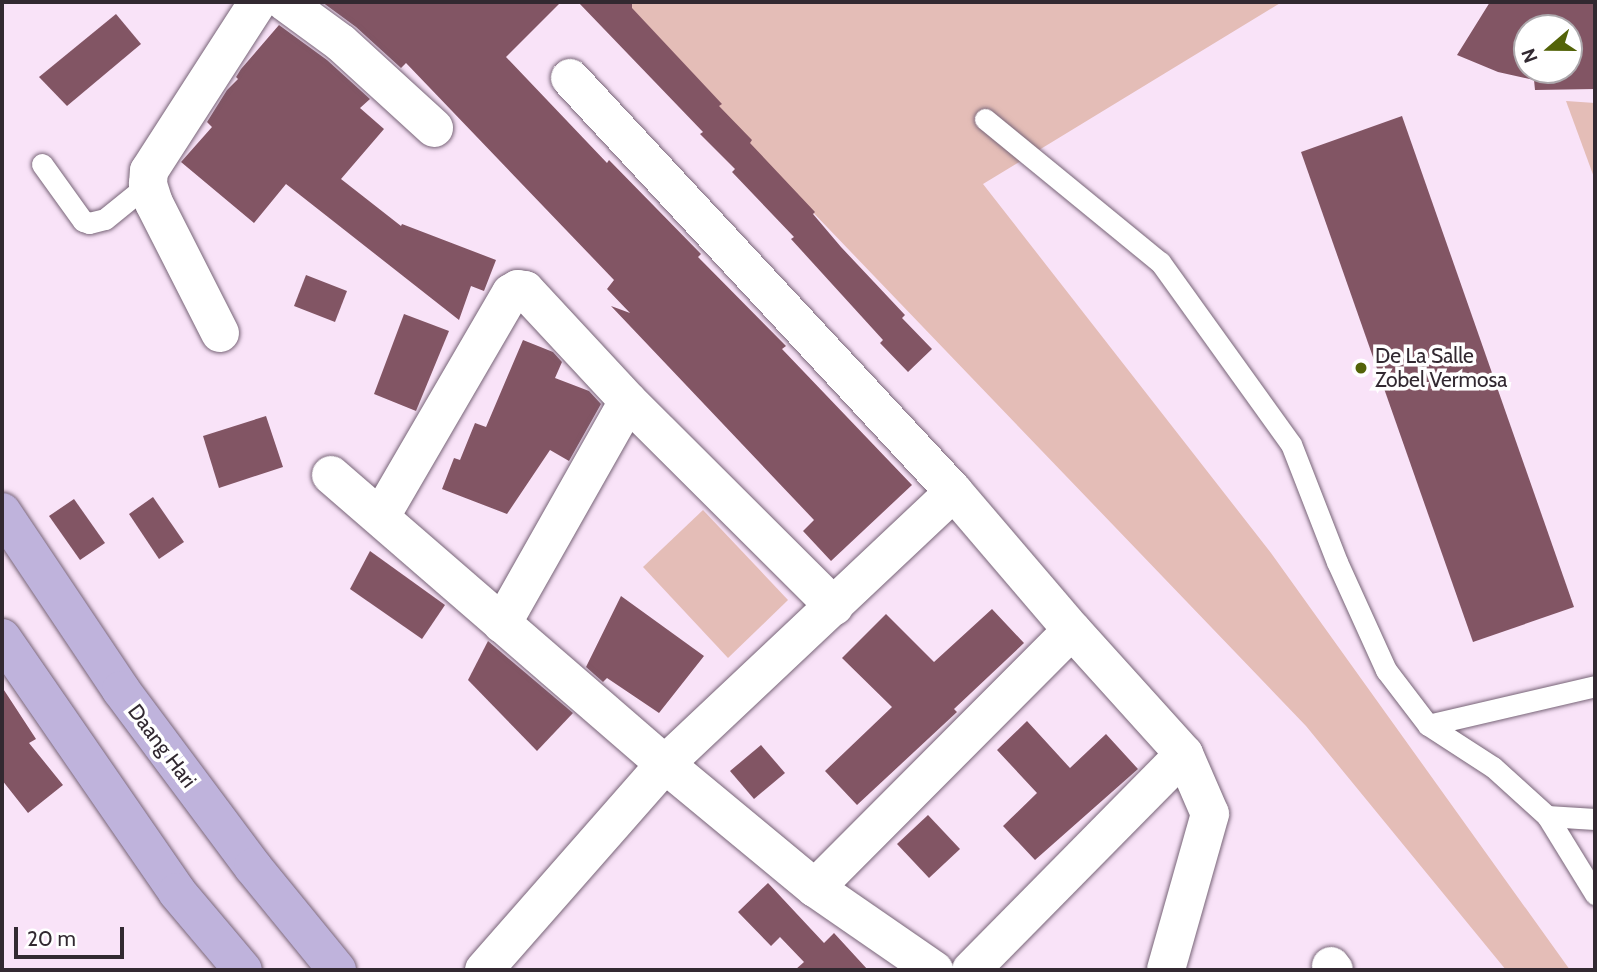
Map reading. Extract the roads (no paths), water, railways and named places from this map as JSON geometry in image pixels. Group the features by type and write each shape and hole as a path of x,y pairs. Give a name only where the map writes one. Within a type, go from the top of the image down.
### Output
{"main road":[{"name":"Daang Hari","path":"2,512 121,690 253,867 337,970"},
{"path":"2,638 177,892 243,970"}],"street":[{"path":"220,334 154,203 148,184 149,171 258,2"},
{"path":"285,2 341,43 434,128"},
{"path":"570,78 954,492 1072,630 1184,754 1210,814 1166,970"},
{"path":"381,516 511,293 518,289 525,290 628,401 834,606"},
{"path":"502,624 628,401"},
{"path":"331,475 665,764 815,888 933,970"},
{"path":"484,970 665,764 954,492"},
{"path":"815,888 1072,630"},
{"path":"971,970 1184,754"}],"lane":[{"path":"985,119 1160,262 1291,444 1337,562 1386,670 1428,724 1493,767 1547,816 1595,894"},
{"path":"42,164 83,221 89,223 105,219 148,184"},
{"path":"1428,724 1595,686"},
{"path":"1547,816 1595,819"}],"place":[{"name":"De La Salle Zobel Vermosa","path":"1361,368"}]}
